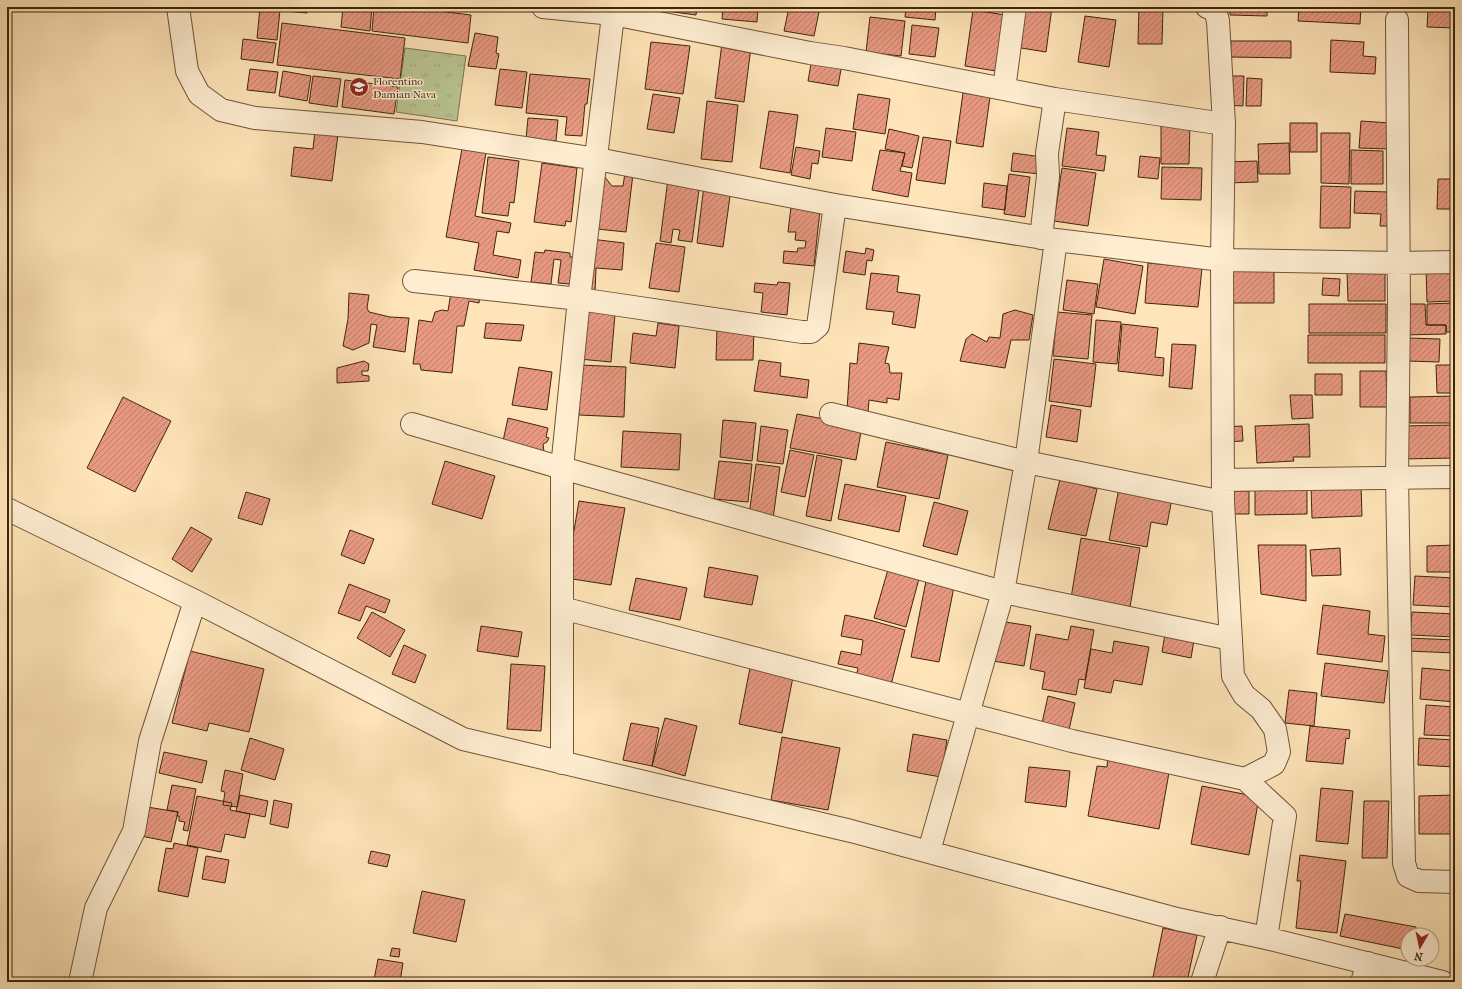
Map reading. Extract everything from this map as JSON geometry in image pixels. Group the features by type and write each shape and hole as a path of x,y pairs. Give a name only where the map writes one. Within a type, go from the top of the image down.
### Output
{"street":[{"path":"178,7 187,71 199,94 221,110 255,118 422,132 597,159 835,205 1048,239 1222,260 1398,263 1455,262"},
{"path":"543,7 614,11 810,53 1055,99 1224,124"},
{"path":"1004,89 1015,7"},
{"path":"1207,7 1215,10 1218,21 1224,124 1222,260 1223,502 1233,676 1244,695 1261,709 1275,729 1279,752 1274,764 1245,779"},
{"path":"562,762 562,468 579,299 614,11"},
{"path":"1397,20 1399,306 1397,478 1404,863 1408,876 1419,881 1455,882"},
{"path":"929,851 1003,592 1026,462 1048,239 1047,153 1055,99"},
{"path":"414,281 579,299 802,332 811,332 818,326 835,205"},
{"path":"831,414 1026,462 1223,502"},
{"path":"412,424 562,468 1003,592 1231,639"},
{"path":"1223,480 1455,477"},
{"path":"7,509 195,601 463,739 851,830 1176,919 1220,927 1266,938 1365,972 1442,982"},
{"path":"80,982 96,908 134,832 150,741 195,601"},
{"path":"562,608 968,714 1072,740 1245,779 1285,816 1266,938"},
{"path":"1202,982 1220,927"}],"green space":[{"path":"405,48 466,56 457,121 396,112"}],"building":[{"path":"286,7 307,7 307,13 286,11"},
{"path":"343,7 372,7 370,31 341,27"},
{"path":"374,7 405,7 471,15 468,43 372,31"},
{"path":"659,7 697,7 696,15 659,10"},
{"path":"723,7 758,7 757,22 722,19"},
{"path":"789,7 820,7 814,36 784,31"},
{"path":"906,7 936,7 935,20 905,17"},
{"path":"974,7 1007,7 1006,12"},
{"path":"1020,7 1052,7 1046,52 1015,47"},
{"path":"1139,7 1163,8 1162,44 1138,44"},
{"path":"1230,7 1267,7 1267,16 1230,15"},
{"path":"1299,7 1361,7 1360,24 1298,21"},
{"path":"1435,7 1455,7 1455,28 1427,27 1428,10"},
{"path":"260,8 280,10 277,40 257,38"},
{"path":"973,10 1005,15 996,71 965,66"},
{"path":"1085,16 1116,20 1109,67 1078,62"},
{"path":"870,17 905,21 901,56 866,52"},
{"path":"282,23 405,38 400,79 277,65"},
{"path":"912,25 939,28 935,57 909,54"},
{"path":"475,33 498,37 496,53 499,54 496,69 468,66"},
{"path":"243,39 276,43 273,63 241,59"},
{"path":"1331,40 1364,42 1363,56 1376,57 1375,74 1330,72"},
{"path":"1231,41 1291,41 1291,58 1230,57"},
{"path":"651,42 690,46 683,94 645,89"},
{"path":"722,43 751,47 744,102 715,98"},
{"path":"812,58 842,64 838,86 808,81"},
{"path":"250,69 278,72 275,93 247,90"},
{"path":"500,69 527,72 522,108 495,105"},
{"path":"283,71 311,76 307,101 279,96"},
{"path":"530,74 590,79 587,104 585,104 582,136 565,135 567,117 526,113"},
{"path":"313,76 341,79 337,107 309,103"},
{"path":"1226,76 1244,76 1243,106 1225,105"},
{"path":"1247,78 1262,79 1261,106 1246,106"},
{"path":"345,80 398,87 394,114 342,107"},
{"path":"963,93 990,97 983,147 956,143"},
{"path":"653,94 680,98 674,133 647,129"},
{"path":"858,94 890,99 885,134 853,129"},
{"path":"707,101 738,105 732,162 701,159"},
{"path":"769,111 798,115 790,173 760,168"},
{"path":"528,118 558,120 556,141 526,139"},
{"path":"1361,121 1390,123 1389,149 1359,148"},
{"path":"1290,123 1317,123 1317,152 1290,152"},
{"path":"1161,124 1190,124 1189,164 1161,164"},
{"path":"826,128 856,132 852,161 822,157"},
{"path":"1067,128 1099,132 1096,155 1106,156 1104,171 1062,166"},
{"path":"889,129 919,136 912,168 902,166 905,153 885,149"},
{"path":"315,131 338,134 332,181 291,176 294,147 313,149"},
{"path":"1321,133 1350,133 1349,184 1321,183"},
{"path":"923,137 951,141 945,184 916,180"},
{"path":"1289,143 1290,174 1259,174 1258,144"},
{"path":"796,147 820,151 818,164 812,163 810,179 791,175"},
{"path":"462,149 486,153 475,216 511,223 509,233 497,231 493,255 521,260 518,278 474,270 479,243 446,237"},
{"path":"880,150 905,153 900,171 912,173 908,197 872,190"},
{"path":"1351,150 1383,151 1383,184 1351,184"},
{"path":"1013,153 1042,157 1040,174 1011,171"},
{"path":"1140,156 1160,158 1158,179 1138,177"},
{"path":"488,157 519,161 514,203 510,202 508,216 482,213"},
{"path":"1257,161 1258,182 1227,183 1226,162"},
{"path":"542,163 577,168 571,222 566,221 565,226 534,222"},
{"path":"1162,167 1202,168 1201,200 1161,199"},
{"path":"1062,168 1096,173 1088,226 1054,221"},
{"path":"625,173 633,174 626,232 597,229 604,176 612,186 623,186"},
{"path":"1009,174 1030,177 1025,217 1004,214"},
{"path":"668,179 700,182 692,242 678,240 680,230 673,229 671,243 660,241"},
{"path":"1438,179 1455,179 1455,209 1437,209"},
{"path":"984,183 1007,186 1005,210 982,207"},
{"path":"704,185 731,189 723,247 697,243"},
{"path":"1321,186 1351,187 1350,228 1320,228"},
{"path":"1355,191 1389,192 1388,226 1380,226 1381,214 1354,213"},
{"path":"791,207 820,210 814,266 783,263 784,251 797,252 798,248 805,248 806,241 795,240 796,232 788,232"},
{"path":"591,237 599,240 624,243 622,270 596,268 595,293 586,298"},
{"path":"656,243 685,247 679,292 649,288"},
{"path":"866,248 874,250 872,261 867,260 865,275 843,272 846,251 865,254"},
{"path":"545,250 570,253 570,257 574,257 571,284 558,283 561,260 554,259 551,284 531,282 535,252 544,253"},
{"path":"1104,259 1143,266 1135,314 1096,307"},
{"path":"1148,263 1202,268 1198,307 1145,303"},
{"path":"1455,267 1455,301 1427,302 1426,268"},
{"path":"1232,268 1274,268 1274,303 1232,303"},
{"path":"1385,271 1385,301 1348,301 1347,272"},
{"path":"871,273 899,276 897,292 920,295 915,328 892,324 894,312 866,309"},
{"path":"1323,278 1340,279 1339,296 1322,295"},
{"path":"1067,280 1098,284 1094,314 1063,310"},
{"path":"778,282 790,283 787,315 761,312 763,293 754,292 755,283 777,285"},
{"path":"451,292 480,295 479,303 469,301 464,326 457,326 452,373 421,370 420,364 413,364 419,320 432,322 435,312 442,310 448,311"},
{"path":"349,293 369,295 367,308 369,312 390,317 409,318 405,352 373,347 377,325 371,324 369,343 353,350 343,346 348,319"},
{"path":"1455,303 1455,332 1446,332 1446,325 1427,325 1427,304"},
{"path":"1309,304 1386,304 1386,333 1309,333"},
{"path":"1401,304 1425,304 1426,325 1446,325 1446,334 1402,335"},
{"path":"1015,310 1033,315 1029,340 1011,340 1005,368 960,361 966,339 972,334 987,342 989,337 1000,338 1003,314"},
{"path":"583,311 615,314 611,362 579,359"},
{"path":"1057,312 1092,315 1088,359 1053,356"},
{"path":"1096,320 1121,322 1117,364 1093,362"},
{"path":"486,323 524,325 521,341 484,338"},
{"path":"658,323 679,326 675,368 630,363 633,333 656,336"},
{"path":"1122,324 1158,328 1155,357 1164,358 1163,376 1118,371"},
{"path":"717,328 754,328 753,360 716,360"},
{"path":"1308,335 1385,335 1385,363 1308,363"},
{"path":"1408,338 1440,339 1439,362 1407,361"},
{"path":"859,343 889,347 885,363 889,364 890,373 902,373 899,400 887,398 887,403 869,400 868,412 847,410 850,363 857,364"},
{"path":"1172,344 1196,345 1192,389 1169,387"},
{"path":"1054,359 1096,364 1091,407 1049,401"},
{"path":"759,360 781,363 780,376 809,380 807,398 754,391"},
{"path":"364,361 369,364 368,371 362,371 362,375 369,376 369,381 337,383 337,368"},
{"path":"580,365 626,367 624,417 579,415"},
{"path":"1436,365 1455,365 1455,393 1437,393"},
{"path":"519,367 552,372 547,410 512,405"},
{"path":"1360,371 1386,371 1387,407 1360,407"},
{"path":"1315,374 1342,374 1342,395 1315,395"},
{"path":"1290,395 1312,395 1313,418 1292,419"},
{"path":"1455,396 1455,423 1410,423 1410,397"},
{"path":"123,397 171,421 135,492 87,468"},
{"path":"1051,405 1081,410 1077,442 1046,437"},
{"path":"797,414 862,426 856,460 790,448"},
{"path":"508,418 548,428 546,437 549,438 547,442 543,444 544,452 503,441"},
{"path":"723,420 756,423 752,461 720,457"},
{"path":"1309,424 1310,457 1293,457 1294,461 1257,463 1255,426"},
{"path":"1455,425 1455,458 1400,459 1399,426"},
{"path":"761,426 788,430 783,464 757,461"},
{"path":"1242,426 1243,441 1225,442 1225,427"},
{"path":"623,431 681,434 679,470 621,467"},
{"path":"886,442 948,455 939,499 877,487"},
{"path":"790,450 814,455 805,497 781,492"},
{"path":"817,455 842,460 831,521 806,516"},
{"path":"445,461 495,476 482,519 432,504"},
{"path":"719,461 752,464 748,502 714,499"},
{"path":"756,464 780,467 773,519 749,515"},
{"path":"1060,479 1097,489 1086,536 1048,529"},
{"path":"1120,483 1173,493 1167,525 1151,522 1147,547 1109,540"},
{"path":"845,484 906,496 899,532 838,519"},
{"path":"1361,485 1362,516 1312,518 1311,487"},
{"path":"1255,488 1307,488 1307,514 1255,515"},
{"path":"1230,491 1249,491 1249,514 1230,514"},
{"path":"246,492 270,499 262,525 238,518"},
{"path":"579,501 625,508 611,585 566,578"},
{"path":"934,502 968,511 957,555 923,546"},
{"path":"191,527 212,539 192,572 172,559"},
{"path":"350,530 374,539 364,564 341,555"},
{"path":"1081,538 1140,548 1130,607 1071,598"},
{"path":"1258,545 1306,545 1306,601 1261,594"},
{"path":"1455,545 1455,572 1427,572 1427,546"},
{"path":"1340,548 1341,575 1312,576 1310,550"},
{"path":"889,566 920,575 906,627 874,618"},
{"path":"709,567 758,576 752,605 704,597"},
{"path":"927,576 955,582 939,662 911,657"},
{"path":"1415,576 1455,578 1455,607 1413,605"},
{"path":"636,578 687,588 680,620 629,610"},
{"path":"349,584 390,600 385,613 366,606 360,621 338,613"},
{"path":"1323,605 1370,611 1368,634 1385,636 1382,662 1317,654"},
{"path":"372,612 405,630 390,657 357,638"},
{"path":"1412,612 1455,614 1455,637 1410,635"},
{"path":"845,615 905,630 890,689 855,682 858,668 838,664 841,651 861,655 863,640 841,636"},
{"path":"999,621 1031,626 1024,666 993,661"},
{"path":"481,626 522,632 518,657 477,651"},
{"path":"1071,626 1094,630 1085,680 1079,679 1076,695 1042,689 1045,672 1030,669 1036,634 1068,640"},
{"path":"1165,634 1194,640 1191,658 1162,652"},
{"path":"1408,638 1455,640 1455,653 1407,651"},
{"path":"1114,641 1149,647 1142,685 1114,680 1111,693 1084,688 1091,649 1112,653"},
{"path":"404,645 426,655 415,683 392,674"},
{"path":"190,651 264,669 249,732 209,723 207,731 172,723"},
{"path":"1325,663 1388,671 1384,703 1321,696"},
{"path":"511,664 545,666 541,731 507,729"},
{"path":"750,668 793,677 782,733 739,724"},
{"path":"1422,668 1455,671 1455,702 1420,699"},
{"path":"1289,690 1317,693 1314,726 1285,723"},
{"path":"1048,696 1075,703 1069,730 1042,723"},
{"path":"1426,705 1455,707 1455,736 1424,735"},
{"path":"665,718 697,726 685,776 652,766"},
{"path":"631,723 659,728 652,766 623,760"},
{"path":"1310,726 1350,730 1349,739 1346,738 1343,764 1306,761"},
{"path":"913,734 947,740 941,777 907,771"},
{"path":"782,737 840,748 828,810 771,800"},
{"path":"250,738 284,749 275,780 241,770"},
{"path":"1419,738 1455,740 1455,767 1418,765"},
{"path":"164,752 207,761 202,783 159,773"},
{"path":"1108,755 1170,767 1159,829 1088,816 1097,766 1107,767"},
{"path":"1029,767 1070,771 1066,807 1025,802"},
{"path":"225,770 243,774 237,807 223,805 225,792 221,791"},
{"path":"172,785 196,789 188,831 183,830 185,822 179,821 179,816 177,816 178,812 167,810"},
{"path":"1202,786 1259,797 1249,855 1191,844"},
{"path":"1321,788 1353,791 1348,844 1316,841"},
{"path":"240,795 268,801 265,817 236,811"},
{"path":"1455,795 1455,834 1419,834 1419,796"},
{"path":"197,796 232,803 230,810 250,814 245,838 225,834 221,852 187,845"},
{"path":"274,800 292,804 288,828 270,824"},
{"path":"1364,801 1389,801 1387,858 1362,858"},
{"path":"147,807 178,812 171,842 141,836"},
{"path":"174,843 198,848 188,897 158,891 166,848 173,849"},
{"path":"371,851 390,855 387,867 368,863"},
{"path":"1300,855 1346,861 1337,933 1296,928 1301,881 1297,881"},
{"path":"206,856 229,860 225,883 202,879"},
{"path":"422,891 465,900 456,942 413,933"},
{"path":"1345,914 1416,927 1400,927 1400,948 1340,936"},
{"path":"1163,928 1197,935 1187,982 1152,982"},
{"path":"392,948 400,949 399,957 390,956"},
{"path":"378,959 403,963 400,982 384,982 374,980"}],"place":[{"name":"Florentino Damian Nava","path":"359,87"}]}
